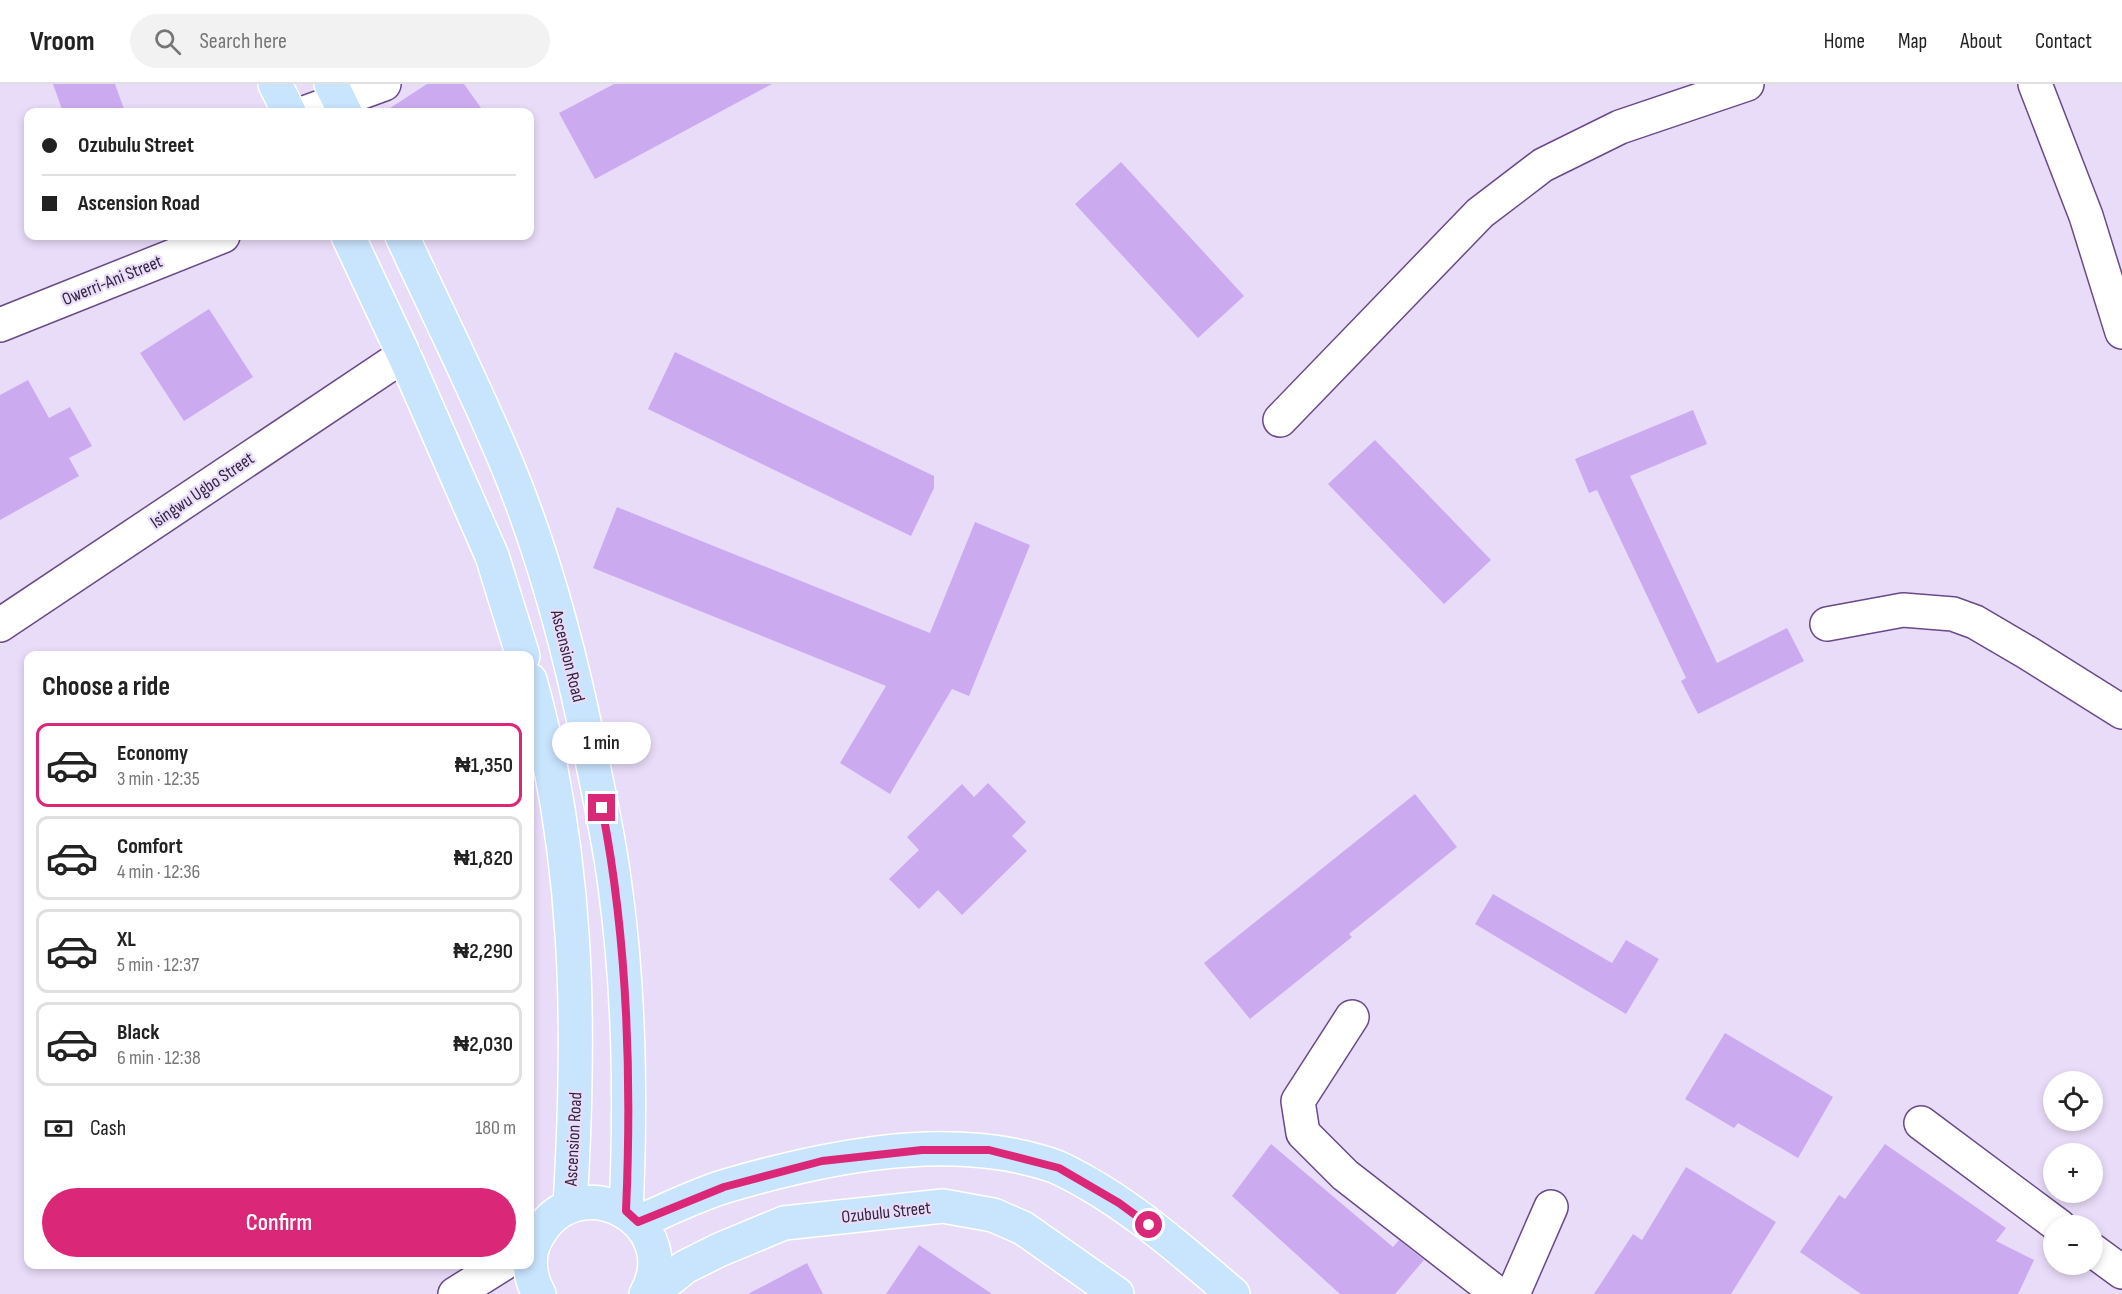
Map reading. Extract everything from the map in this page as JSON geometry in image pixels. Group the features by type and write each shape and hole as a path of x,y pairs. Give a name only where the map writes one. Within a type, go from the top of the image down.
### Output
{"main road":[{"path":"276,84 287,108"},
{"path":"350,240 404,355 492,555 521,651"},
{"name":"Ascension Road","path":"404,240 508,466 532,531 571,662 606,828 621,937 629,1046 632,1217"},
{"name":"Ascension Road","path":"534,696 562,825 573,932 577,1050 570,1205"},
{"path":"632,1217 724,1187 822,1161 922,1150 989,1150 1059,1168 1099,1191 1164,1236 1233,1294"},
{"path":"534,1242 553,1215 570,1205 604,1203 632,1217 648,1236 654,1252 654,1269 646,1294"},
{"name":"Ozubulu Street","path":"651,1294 685,1267 729,1245 784,1223 943,1206 993,1215 1023,1228 1117,1294"},
{"path":"531,1269 534,1286 539,1294"}],"street":[{"path":"317,108 384,84"},
{"path":"1280,420 1480,213 1543,165 1620,127 1747,84"},
{"path":"2035,84 2086,216 2122,332"},
{"name":"Owerri-Ani Street","path":"0,325 214,240"},
{"name":"Isingwu Ugbo Street","path":"0,625 404,355"},
{"path":"1827,624 1903,610 1953,614 1976,622 2122,712"},
{"path":"1352,1017 1298,1101 1303,1133 1345,1175 1498,1294"},
{"path":"1921,1123 2044,1215"},
{"path":"1513,1294 1551,1207"},
{"path":"2103,1258 2122,1272"},
{"path":"455,1294 495,1269"}],"building":[{"path":"53,84 115,84 124,108 62,108"},
{"path":"427,84 464,84 481,108 390,108"},
{"path":"614,84 772,84 595,179 559,113"},
{"path":"1121,162 1244,296 1198,338 1075,204"},
{"path":"209,309 253,377 184,421 140,353"},
{"path":"675,352 934,476 934,488 911,536 648,409"},
{"path":"28,380 49,418 70,407 92,446 69,458 79,476 0,520 0,395"},
{"path":"1693,410 1707,444 1630,476 1717,663 1787,628 1804,661 1698,714 1681,681 1686,678 1597,490 1589,493 1575,459"},
{"path":"1375,440 1491,560 1444,604 1328,484"},
{"path":"617,507 930,633 975,522 1030,545 969,696 952,689 890,794 840,763 886,686 593,568"},
{"path":"988,783 1026,822 1012,836 1027,851 962,915 938,890 919,909 889,879 919,850 907,837 962,784 974,797"},
{"path":"1415,794 1457,847 1349,934 1352,937 1250,1019 1204,963"},
{"path":"1493,894 1612,963 1626,940 1659,959 1626,1014 1475,924"},
{"path":"1725,1033 1833,1097 1798,1158 1738,1123 1734,1128 1685,1099"},
{"path":"1271,1144 1393,1247 1399,1240 1424,1260 1395,1294 1340,1294 1232,1196"},
{"path":"1885,1144 2006,1228 1996,1241 2034,1260 2018,1294 1861,1294 1800,1252 1839,1195 1845,1199"},
{"path":"1686,1167 1776,1222 1731,1294 1594,1294 1633,1234 1642,1240"},
{"path":"919,1245 992,1294 886,1294"},
{"path":"807,1263 823,1294 748,1294"}],"route":[{"path":"602,808 621,937 629,1046 626,1211 638,1222 724,1187 822,1161 922,1150 989,1150 1059,1168 1119,1203 1149,1225"}]}
